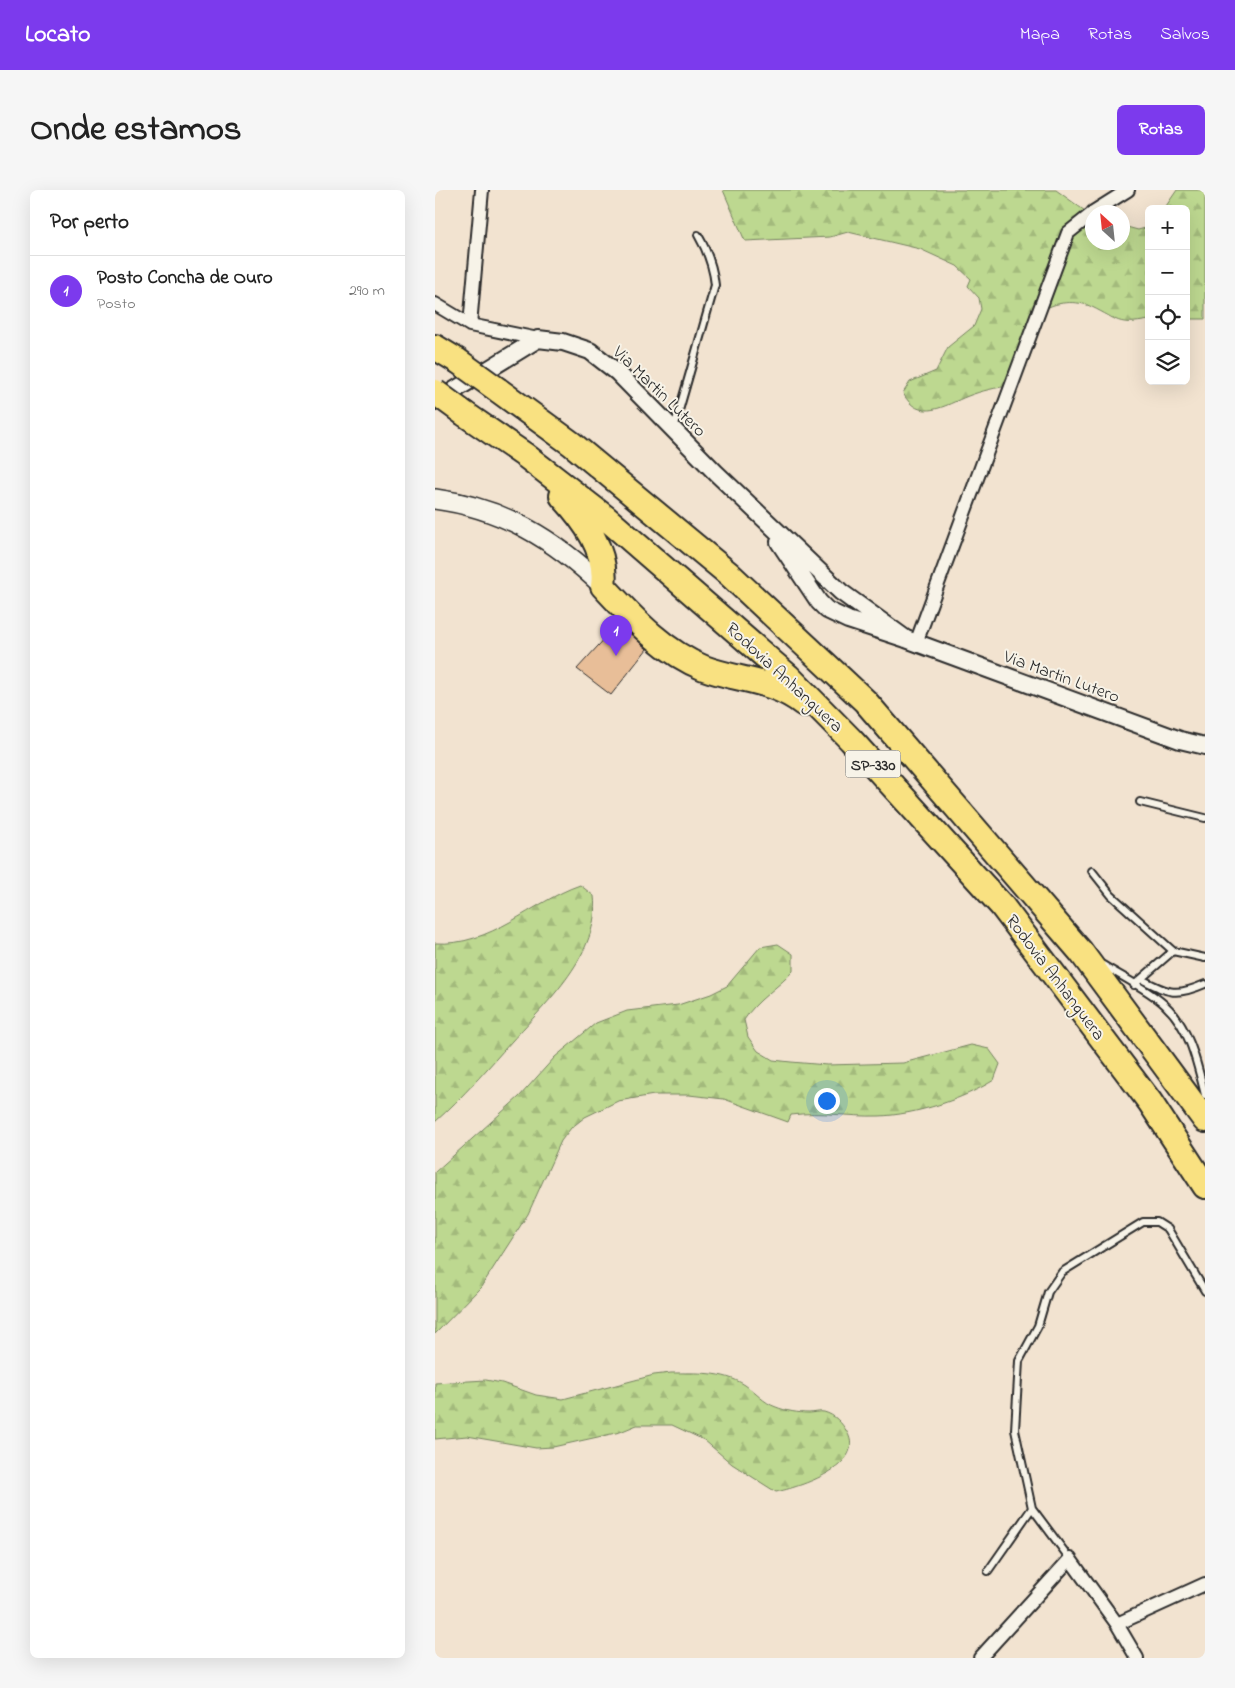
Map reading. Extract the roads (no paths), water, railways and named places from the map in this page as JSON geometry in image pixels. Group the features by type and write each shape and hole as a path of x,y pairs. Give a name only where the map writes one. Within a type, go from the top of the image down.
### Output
{"highway":[{"name":"Rodovia Anhanguera","path":"435,347 572,444 729,574 865,701 1081,952 1205,1120"},
{"name":"Rodovia Anhanguera","path":"435,392 526,456 606,518 788,676 851,740 1002,906 1150,1102 1205,1186"},
{"path":"526,456 578,514 603,563 603,586 633,619 680,657 705,668 770,684 793,696 851,740"}],"main road":[{"path":"435,499 485,510 522,524 580,564 603,586"}],"street":[{"path":"470,325 482,190"},
{"path":"1105,205 1128,190"},
{"path":"911,641 1068,233 1085,219"},
{"path":"435,304 470,325 538,339"},
{"path":"435,402 538,339"},
{"name":"Via Martin Lutero","path":"538,339 563,342 590,351 617,372 673,430 838,589 911,641"},
{"name":"Via Martin Lutero","path":"763,518 823,606 848,620 911,641 1180,740 1205,746"},
{"path":"823,606 824,591 838,589"},
{"path":"979,1658 1070,1559 1117,1624 1137,1658"},
{"path":"1117,1624 1205,1584"}],"lane":[{"path":"673,430 715,285 708,253 698,235"},
{"path":"1140,802 1205,818"},
{"path":"1092,872 1111,895 1145,928 1173,951 1205,958"},
{"path":"1134,985 1173,951"},
{"path":"1081,952 1164,1004 1181,1025 1197,1059 1205,1095"},
{"path":"1141,979 1166,992 1187,992 1205,984"},
{"path":"1070,1559 1032,1508 1015,1430 1019,1361 1038,1326 1048,1292 1062,1272 1143,1222 1157,1222 1168,1229 1205,1291"},
{"path":"988,1571 1032,1508"}],"place":[{"name":"Posto Concha de Ouro","path":"616,656"}]}
